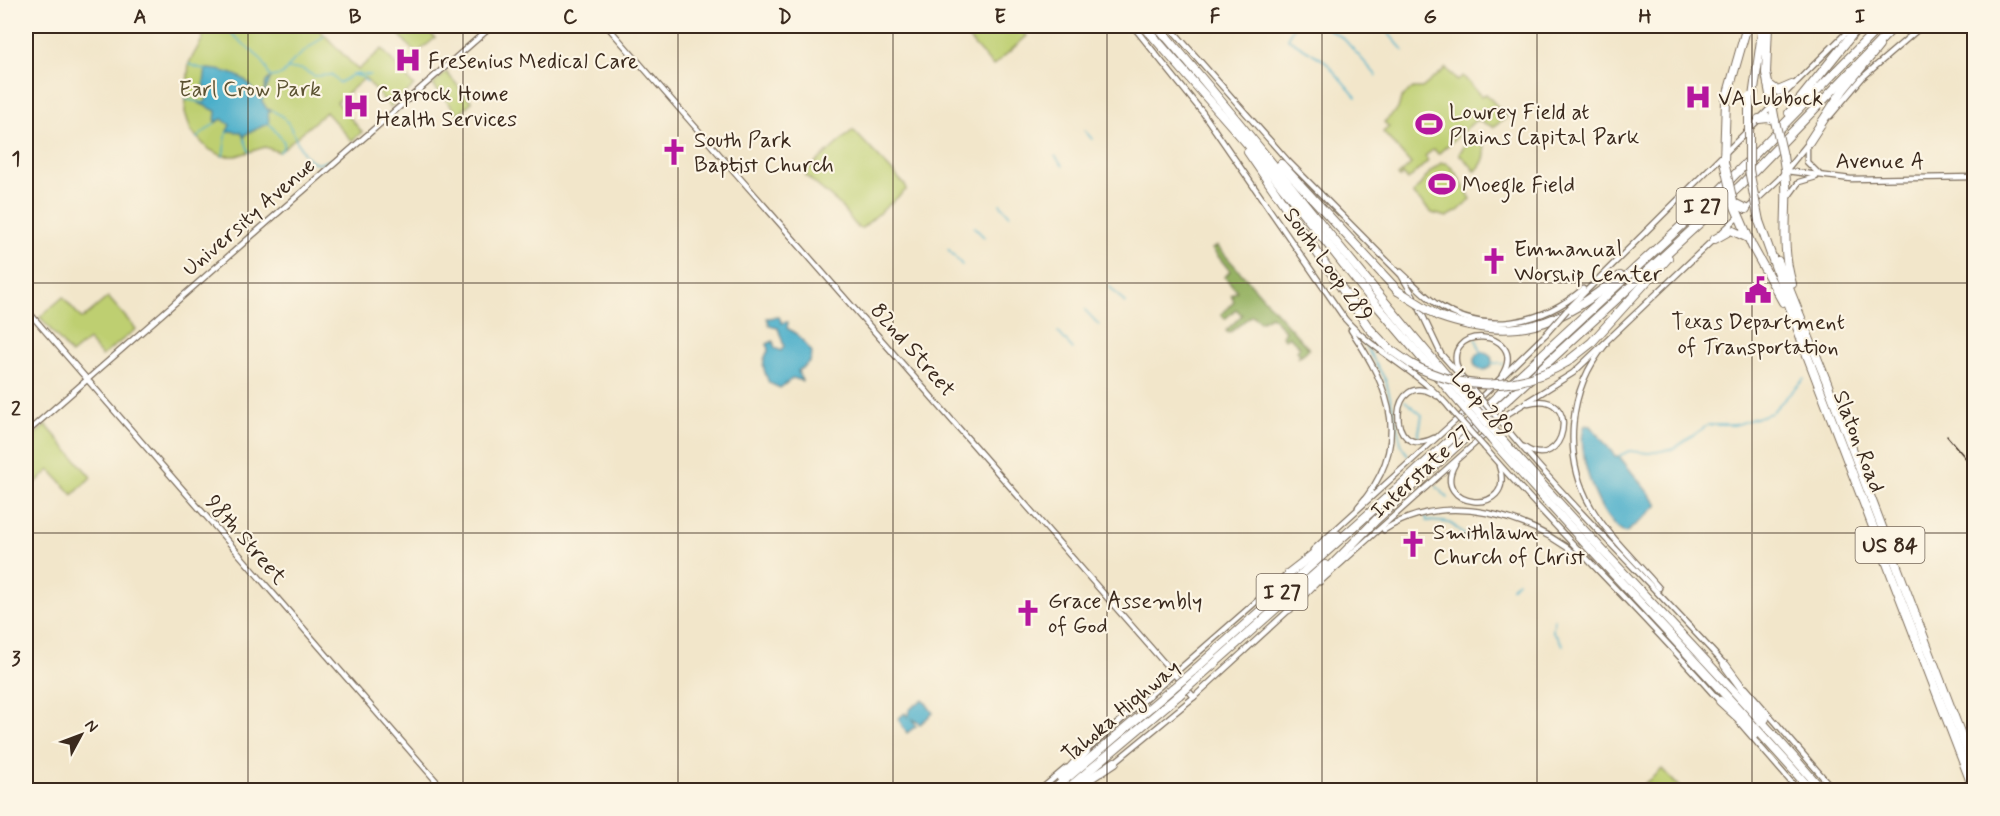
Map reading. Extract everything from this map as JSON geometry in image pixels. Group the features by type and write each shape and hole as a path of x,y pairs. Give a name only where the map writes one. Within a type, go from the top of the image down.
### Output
{"highway":[{"name":"Loop 289","path":"1144,26 1583,543 1700,664 1811,790"},
{"name":"Loop 289","path":"1157,26 1224,103 1463,400"},
{"path":"1748,26 1727,91 1724,158 1738,216 1808,355"},
{"name":"US 84","path":"1751,97 1758,26"},
{"name":"US 84","path":"1751,97 1763,26"},
{"path":"1768,26 1767,82 1786,171 1784,254 1803,322"},
{"path":"1776,134 1782,123 1859,26"},
{"name":"I 27","path":"1370,511 1646,258 1776,134 1880,26"},
{"path":"1809,142 1843,90 1895,26"},
{"name":"I 27","path":"1376,520 1741,185 1895,26"},
{"path":"1767,82 1778,91 1792,86"},
{"name":"Slaton Road","path":"1751,97 1748,161 1761,221 1808,355 1822,381 1928,645 1974,769"},
{"path":"1224,103 1398,291 1438,316 1487,328 1518,328 1552,321 1580,307 1634,264 1646,258"},
{"path":"1215,107 1369,328 1388,348 1411,364 1448,380 1499,386 1534,378 1567,362 1591,343 1642,284 1741,185"},
{"path":"1758,119 1768,118 1775,121"},
{"path":"1733,202 1738,208 1746,209"},
{"name":"Slaton Road","path":"1761,221 1803,322 1822,381 1919,647 1974,790"},
{"path":"1715,238 1731,230 1749,238"},
{"name":"Loop 289","path":"1495,438 1705,658 1822,790"},
{"path":"1289,573 1370,511"},
{"name":"Tahoka Highway","path":"1195,675 1370,511"},
{"path":"1289,609 1376,520"},
{"name":"Tahoka Highway","path":"1066,790 1195,675 1376,520"},
{"path":"1919,647 1928,645"},
{"path":"1725,665 1810,777"},
{"name":"Tahoka Highway","path":"1053,790 1176,692"},
{"path":"1720,701 1793,770"},
{"path":"1048,790 1086,751"},
{"path":"1073,790 1115,762"}],"main road":[{"name":"University Avenue","path":"26,433 492,26"},
{"name":"82nd Street","path":"607,26 778,223 839,288 1194,697"},
{"name":"South Loop 289","path":"1133,26 1203,113 1336,308 1362,338 1434,390 1566,539 1676,650 1798,790"},
{"name":"South Loop 289","path":"1169,26 1288,161 1385,257 1413,294 1442,354 1463,379 1575,506 1684,618 1834,790"},
{"name":"Interstate 27","path":"1086,751 1289,573 1490,389 1546,334 1597,278 1724,158 1758,119 1852,26"},
{"name":"Interstate 27","path":"1115,762 1194,697 1509,413 1567,378 1786,171 1863,77 1922,26"},
{"path":"1809,142 1805,155 1807,162 1822,176"},
{"name":"Avenue A","path":"1786,171 1851,179 1974,177"},
{"path":"1787,199 1799,182 1822,176"},
{"path":"1385,257 1437,304 1464,317 1490,323 1515,322 1548,313 1597,278"},
{"path":"1642,306 1603,348 1586,376 1575,409 1574,452 1580,481 1593,509 1684,618"},
{"path":"1336,308 1377,369 1387,396 1390,421 1389,446 1381,471 1368,494 1347,519"},
{"name":"98th Street","path":"26,309 444,790"},
{"path":"1463,379 1457,365 1460,347 1474,337 1491,338 1502,345 1507,362 1504,372 1490,389"},
{"path":"1442,433 1428,440 1413,439 1400,429 1397,414 1403,399 1418,390 1430,392 1446,403"},
{"path":"1509,413 1528,404 1540,402 1555,407 1562,417 1562,437 1549,450 1531,451 1516,441"},
{"path":"1467,451 1452,468 1451,478 1455,492 1470,502 1488,500 1500,487 1501,472 1492,456"},
{"path":"1353,554 1380,532 1407,518 1439,511 1477,512 1503,517 1540,531 1565,546 1612,584"},
{"path":"1187,662 1184,672 1188,679 1196,687 1205,686"},
{"name":"Tahoka Highway","path":"1040,790 1086,751"},
{"name":"Tahoka Highway","path":"1081,790 1115,762"}],"green space":[{"name":"Earl Crow Park","path":"196,26 316,26 358,70 382,49 414,86 390,107 365,78 337,102 362,132 352,141 326,112 279,152 265,147 236,156 223,156 208,149 191,131 185,112 189,63 203,38"},
{"path":"392,26 424,26 435,38 416,54"},
{"path":"973,26 988,26 995,34 1004,26 1018,26 1027,36 993,66 963,33"},
{"name":"Lowrey Field at Plains Capital Park","path":"1446,68 1457,81 1463,76 1481,96 1486,94 1507,117 1494,127 1476,120 1438,154 1434,149 1425,156 1428,161 1408,180 1403,174 1400,178 1398,176 1411,164 1383,132 1389,127 1384,122 1398,109 1401,98 1413,88 1422,88"},
{"path":"446,72 472,102 458,114 433,85"},
{"path":"853,130 906,186 906,190 862,228 858,228 838,203 806,176 806,171"},
{"path":"1479,136 1484,145 1485,154 1476,171 1459,154 1466,143"},
{"name":"Moegle Field","path":"1441,163 1447,163 1456,173 1471,199 1447,217 1432,213 1413,194 1430,172"},
{"path":"1217,246 1309,349 1298,358 1300,354 1297,351 1300,347 1289,336 1285,339 1282,336 1285,330 1271,316 1260,322 1252,315 1229,333 1226,331 1242,315 1236,309 1225,319 1221,314 1234,302 1231,295 1237,291 1225,277 1230,271 1212,249"},
{"path":"63,297 82,319 108,297 136,329 102,356 88,340 71,354 40,317"},
{"path":"46,425 91,477 73,495 50,470 26,491 26,442"},
{"path":"1661,770 1682,790 1637,790"}],"water":[{"path":"206,69 223,71 241,77 258,96 264,91 266,82 271,77 262,101 267,109 272,110 268,112 269,123 246,134 244,138 241,132 227,131 230,125 222,119 215,123 216,111 197,102 204,103 207,99 204,82"},
{"path":"779,317 782,323 788,322 787,328 797,334 812,352 810,362 798,371 802,381 793,378 780,388 769,383 763,363 768,351 767,344 773,341 775,348 781,351 784,346 778,328 770,326 767,318"},
{"path":"1479,352 1487,352 1492,357 1490,368 1479,370 1474,365 1474,357"},
{"path":"1585,425 1591,426 1615,456 1619,456 1658,505 1626,533 1616,527 1607,517 1592,485 1583,451"},
{"path":"923,699 933,713 920,724 913,719 916,726 907,733 898,719 905,713 908,717 909,710"}],"waterway":[{"path":"223,26 262,60 270,77"},
{"path":"1323,26 1343,38 1377,76"},
{"path":"1382,26 1404,51"},
{"path":"1293,28 1287,38 1325,61 1356,97"},
{"path":"271,77 282,75 294,60 325,35"},
{"path":"189,64 210,72"},
{"path":"287,69 302,69 314,76 332,75 339,83 354,74 371,75"},
{"path":"353,75 362,77 367,82"},
{"path":"185,99 204,103"},
{"path":"272,110 288,123 305,155 318,164 330,160"},
{"path":"197,138 215,123"},
{"path":"269,123 284,142 279,152"},
{"path":"1084,130 1092,139"},
{"path":"223,156 227,131"},
{"path":"244,138 249,152"},
{"path":"1055,156 1063,166"},
{"path":"1000,204 1010,215"},
{"path":"974,227 984,237"},
{"path":"948,249 962,265"},
{"path":"1110,287 1125,303"},
{"path":"1085,310 1099,325"},
{"path":"1058,332 1073,349"},
{"path":"1476,339 1481,352"},
{"path":"1365,345 1386,381 1402,447 1408,455"},
{"path":"1492,363 1503,364"},
{"path":"1773,411 1804,379"},
{"path":"1405,401 1422,415 1418,438"},
{"path":"1619,456 1629,451 1649,453 1673,449 1708,425 1734,425 1771,413"},
{"path":"1437,487 1448,498"},
{"path":"1426,516 1427,521 1450,524 1469,539 1476,531"},
{"path":"1511,588 1518,581"},
{"path":"1554,620 1553,632 1563,645"}],"railway":[{"path":"1947,436 1974,468"}],"place":[{"name":"Fresenius Medical Care","path":"408,60"},
{"name":"VA Lubbock","path":"1698,97"},
{"name":"Caprock Home Health Services","path":"356,106"},
{"name":"Lowrey Field at Plains Capital Park","path":"1429,124"},
{"name":"South Park Baptist Church","path":"674,152"},
{"name":"Moegle Field","path":"1442,184"},
{"name":"Emmanual Worship Center","path":"1494,261"},
{"name":"Texas Department of Transportation","path":"1758,290"},
{"name":"Smithlawn Church of Christ","path":"1413,544"},
{"name":"Grace Assembly of God","path":"1028,613"}]}
